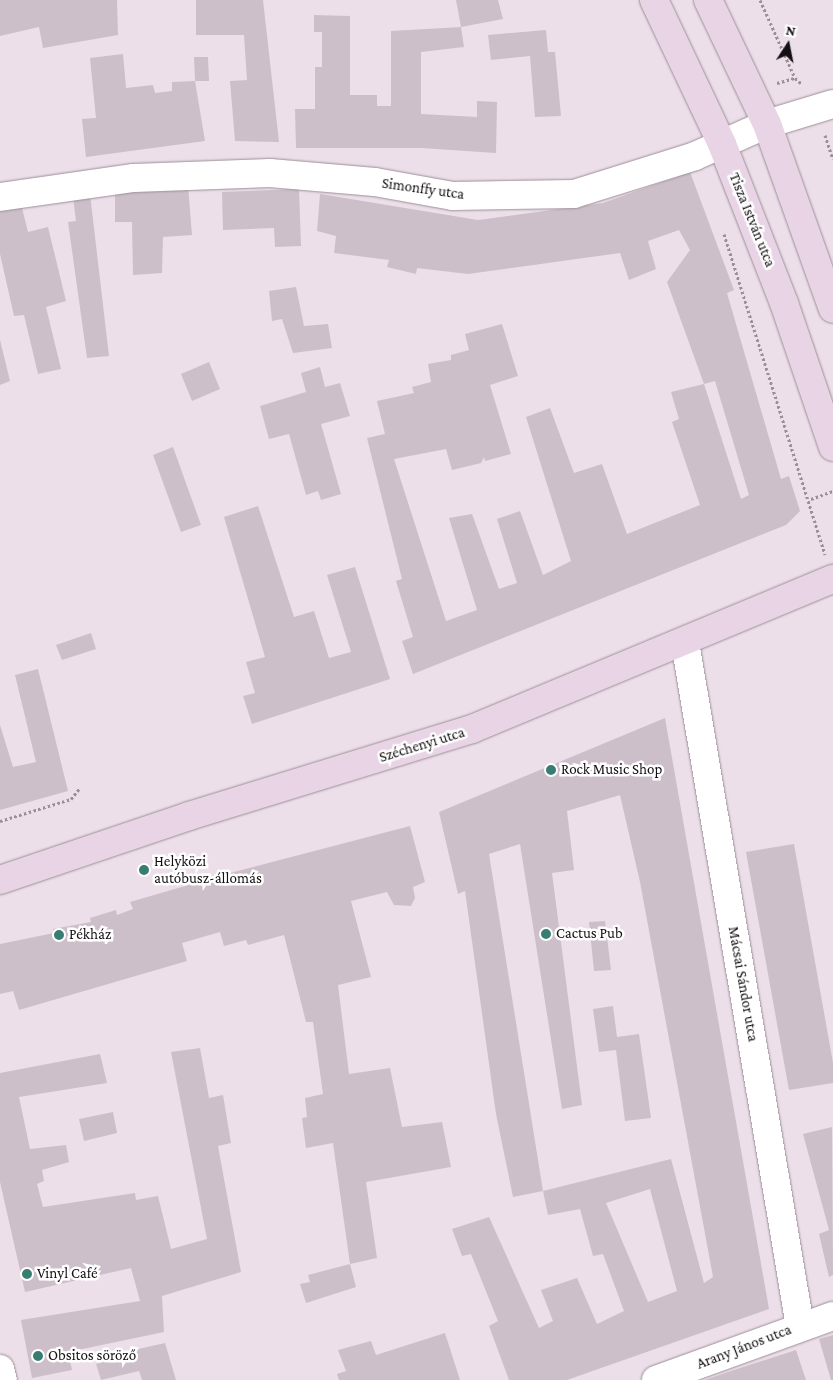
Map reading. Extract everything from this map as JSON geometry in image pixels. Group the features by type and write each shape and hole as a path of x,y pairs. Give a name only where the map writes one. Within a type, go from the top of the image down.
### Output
{"street":[{"name":"Tisza István utca","path":"654,0 722,144 784,303 833,447"},
{"path":"708,0 766,124 833,309"},
{"name":"Simonffy utca","path":"0,198 134,178 270,173 375,182 453,196 574,194 695,156 766,124 833,104"},
{"name":"Széchenyi utca","path":"0,880 189,816 472,729 685,642 831,572"},
{"name":"Mácsai Sándor utca","path":"685,642 800,1326"},
{"name":"Arany János utca","path":"656,1380 800,1326 833,1316"},
{"path":"0,1369 3,1380"}],"path":[{"path":"760,0 795,78 805,87"},
{"path":"823,130 833,159"},
{"path":"721,224 811,499 812,521 831,572"},
{"path":"811,499 833,491"},
{"path":"0,821 71,799 79,790"}],"building":[{"path":"0,0 117,0 118,35 43,48 39,27 0,36"},
{"path":"196,0 263,0 279,142 235,141 230,81 247,80 244,35 196,35"},
{"path":"456,0 498,0 503,19 461,27"},
{"path":"314,15 350,16 350,95 377,95 377,106 391,106 391,31 461,27 464,47 421,52 421,114 477,117 477,101 497,102 496,153 421,148 296,148 295,109 315,109 315,67 322,67 322,32 314,32"},
{"path":"546,30 548,52 555,52 561,116 535,117 530,56 491,60 488,35"},
{"path":"123,54 126,88 153,85 155,93 172,91 172,82 195,81 205,141 86,157 82,119 96,118 90,58"},
{"path":"194,57 208,57 209,81 195,81"},
{"path":"690,172 734,290 727,293 781,479 789,476 800,511 786,525 413,674 402,641 413,637 396,581 402,579 367,438 385,434 377,401 414,393 412,387 431,382 428,364 451,360 451,355 469,350 465,334 502,324 518,376 490,385 511,454 485,461 484,457 481,463 452,470 446,449 394,459 446,621 477,610 449,518 472,514 499,589 517,583 497,519 520,511 543,575 571,561 526,417 550,408 574,473 602,464 627,534 700,505 672,422 679,419 671,392 704,384 667,282 690,250 679,230 648,241 656,269 629,280 620,253 468,274 417,268 416,274 387,267 389,260 334,253 336,236 317,231 320,194 478,220 603,203","holes":["715,381 749,495 741,499 704,384"]},
{"path":"188,185 192,235 163,237 162,273 133,275 132,222 115,222 115,192"},
{"path":"299,189 301,246 275,247 274,228 223,230 222,192"},
{"path":"90,194 109,356 87,358 68,222 76,221 73,197"},
{"path":"21,204 28,232 48,227 66,301 46,307 61,369 38,374 24,315 14,316 0,254 0,206"},
{"path":"296,287 304,326 328,324 332,348 293,353 282,319 272,321 269,291"},
{"path":"0,340 10,381 0,385"},
{"path":"209,362 220,389 192,401 181,374"},
{"path":"320,367 325,387 340,383 350,416 321,424 341,494 321,500 318,491 306,495 289,434 269,439 260,406 306,392 301,373"},
{"path":"173,447 201,525 181,532 153,455"},
{"path":"258,506 294,617 314,611 329,658 351,652 327,575 355,567 390,679 252,724 243,696 255,693 246,662 265,657 224,517"},
{"path":"91,633 96,649 62,660 56,645"},
{"path":"38,669 68,791 0,810 0,725 13,767 36,762 15,675"},
{"path":"665,718 769,1309 567,1380 509,1380 489,1326 498,1321 471,1254 462,1256 452,1229 489,1217 539,1328 553,1321 541,1290 577,1278 597,1324 624,1311 603,1254 593,1256 580,1209 548,1215 543,1191 513,1197 496,1114 465,891 458,894 439,812","holes":["620,795 640,882 713,1277 704,1283 671,1159 543,1191 489,854 520,844 562,1109 582,1105 552,873 574,870 567,811","650,1189 677,1291 648,1302 606,1203"]},
{"path":"410,826 425,882 413,887 415,898 411,906 394,905 387,892 351,901 371,977 338,985 349,1074 390,1068 402,1127 442,1122 451,1167 366,1182 377,1258 350,1264 333,1143 306,1148 302,1118 307,1117 305,1098 323,1094 313,1022 306,1022 284,935 248,945 246,940 224,946 220,932 182,943 187,961 19,1010 13,991 0,994 0,944 54,933 53,929 91,922 90,918 116,910 117,915 133,909 130,902 230,873"},
{"path":"794,844 833,1063 833,1083 789,1090 746,852"},
{"path":"605,921 611,970 594,971 589,922"},
{"path":"613,1006 617,1037 639,1034 651,1118 625,1121 616,1050 599,1052 593,1009"},
{"path":"200,1048 209,1098 223,1095 231,1143 218,1146 241,1272 162,1296 164,1332 68,1352 72,1370 32,1378 21,1320 140,1301 131,1268 25,1292 0,1182 0,1073 100,1054 107,1083 19,1097 30,1149 66,1145 69,1162 42,1170 44,1181 37,1184 43,1207 135,1193 136,1200 158,1196 171,1249 207,1239 171,1052"},
{"path":"113,1112 117,1133 84,1141 79,1119"},
{"path":"832,1127 833,1275 829,1277 819,1234 829,1230 803,1134"},
{"path":"350,1264 356,1287 306,1303 300,1284 310,1282 308,1275"},
{"path":"445,1333 460,1380 339,1380 337,1374 346,1371 338,1350 371,1341 376,1355"},
{"path":"833,1335 833,1380 831,1380 819,1339"},
{"path":"165,1343 176,1380 142,1380 139,1371 101,1380 96,1364 118,1358 116,1354"},
{"path":"796,1350 806,1380 705,1380 734,1370"}],"place":[{"name":"Rock Music Shop","path":"551,770"},
{"name":"Helyközi autóbusz-állomás","path":"144,870"},
{"name":"Cactus Pub","path":"546,934"},
{"name":"Pékház","path":"59,935"},
{"name":"Vinyl Café","path":"27,1274"},
{"name":"Obsitos söröző","path":"38,1356"}]}
